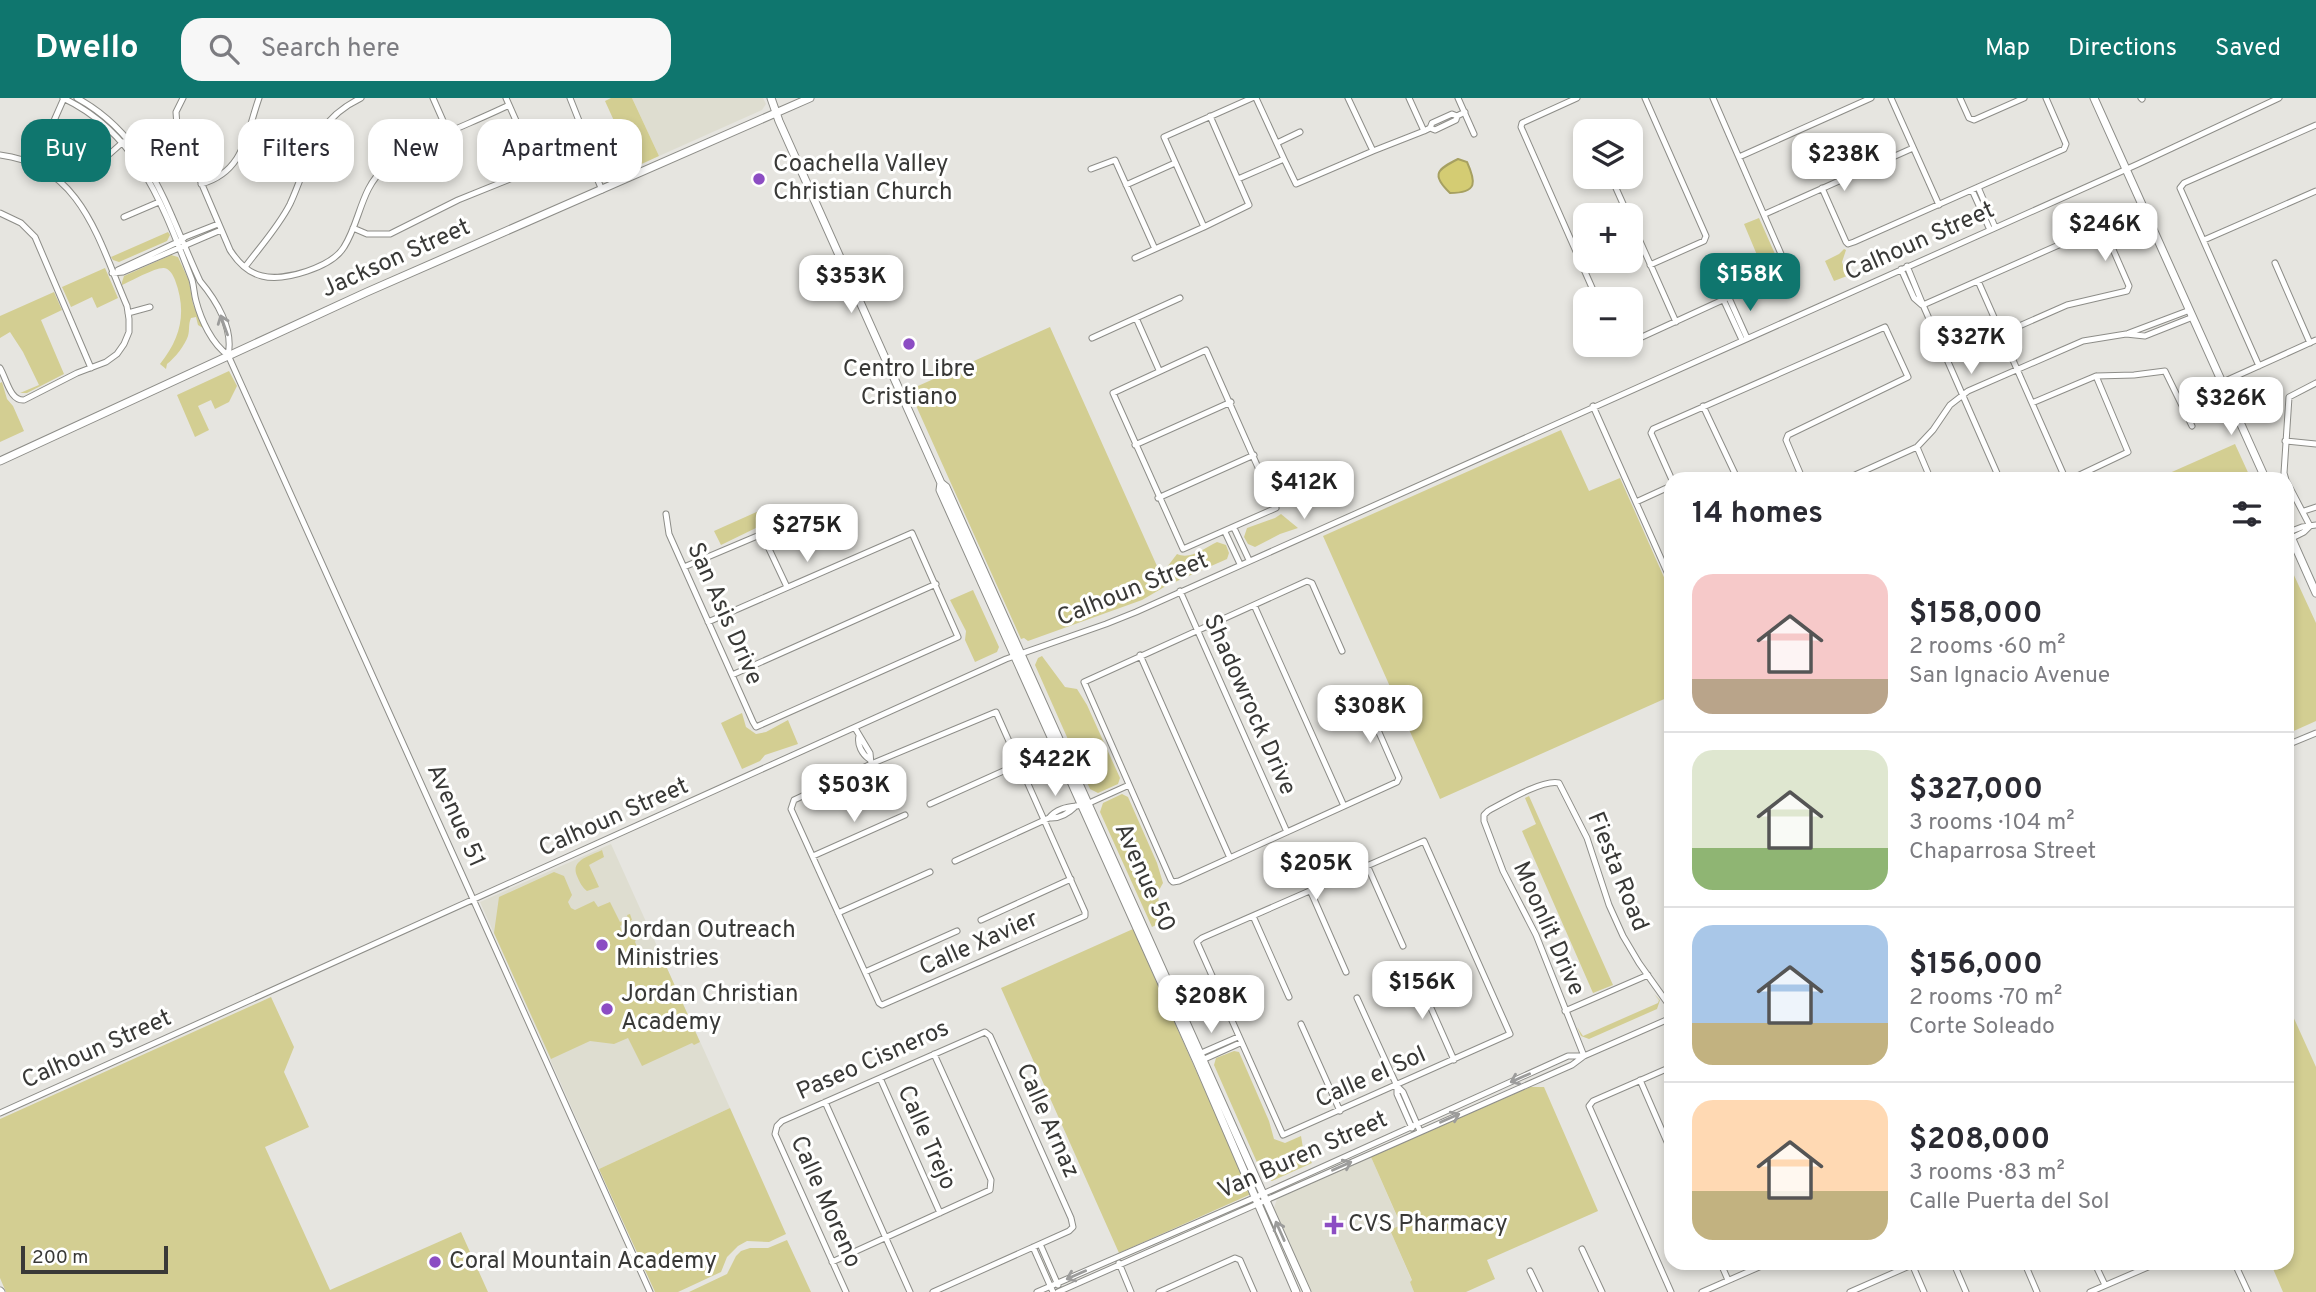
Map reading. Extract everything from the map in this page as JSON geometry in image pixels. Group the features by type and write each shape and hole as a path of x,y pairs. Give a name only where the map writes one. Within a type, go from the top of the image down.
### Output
{"main road":[{"name":"Avenue 50","path":"771,98 941,483 940,490 1018,655 1082,805 1306,1291"},
{"name":"Jackson Street","path":"0,461 228,355 810,98"},
{"path":"2094,98 2262,472"},
{"path":"2294,544 2316,593"},
{"name":"Avenue 50","path":"1261,1198 1273,1241 1296,1292"},
{"path":"1273,1241 1285,1258 1297,1285 1306,1291"}],"street":[{"path":"54,119 63,98 99,119 123,142 145,172 180,244 200,281 212,295 231,343 228,355 218,348 196,303 180,244 155,178 137,149 113,123 77,98"},
{"path":"184,98 176,112 177,126 219,227 233,254 245,267 261,276 274,278 306,271 329,262 338,255 373,182"},
{"path":"201,184 216,180 233,166 242,149 259,98"},
{"path":"245,267 289,206 311,148 330,118 361,98"},
{"path":"433,98 442,119"},
{"path":"506,98 515,119"},
{"path":"569,98 579,119"},
{"path":"1204,227 1164,137 1210,116 1254,98 1296,184 1427,129 1432,123 1443,122 1452,114 1457,116 1465,112"},
{"path":"1348,98 1373,151"},
{"path":"1409,98 1427,129"},
{"path":"1458,98 1474,134"},
{"path":"1576,98 1521,125 1592,287"},
{"path":"1645,98 1706,239 1650,265"},
{"path":"1643,337 1788,270 1715,98"},
{"path":"1739,157 1871,98"},
{"path":"1891,98 1938,205"},
{"path":"1960,98 1971,120 2024,98"},
{"path":"1822,188 1848,244 2066,147 2046,98"},
{"name":"Calhoun Street","path":"0,1113 1018,655 1105,624 1180,591 2126,169 2279,98"},
{"path":"463,125 509,105"},
{"path":"1135,258 1249,205 1210,116"},
{"path":"2259,366 2181,192 2181,185 2316,125"},
{"path":"1277,144 1300,132"},
{"path":"111,153 123,142"},
{"path":"1765,214 1913,148"},
{"path":"0,155 18,158 41,168 71,190 86,213 106,258 128,313 129,332 121,348 106,362 24,400 13,397 0,368"},
{"path":"1238,179 1284,159"},
{"path":"1091,170 1115,160 1154,249"},
{"path":"1126,185 1175,163"},
{"path":"353,228 367,234 390,234 458,200 502,182"},
{"path":"598,182 602,190"},
{"path":"1975,189 1992,228"},
{"path":"2204,240 2316,191"},
{"path":"124,217 159,202"},
{"path":"0,213 21,223 35,237 91,368"},
{"path":"112,273 122,272 219,227"},
{"path":"1923,306 2102,227 2129,289 2067,305 2001,334"},
{"path":"1643,249 1676,322"},
{"path":"2223,382 2313,341 2275,263"},
{"path":"1904,268 1914,298 1923,306 1996,472"},
{"path":"1978,281 2064,472"},
{"path":"1092,338 1180,298"},
{"path":"1727,299 1744,339"},
{"path":"128,313 150,307"},
{"path":"1864,471 1917,447 1933,430 1945,411 1962,395 2075,344 2126,334 2191,314"},
{"path":"1136,318 1159,370"},
{"path":"1669,472 1651,430 1885,327 1908,377 1823,416 1786,437 1800,472"},
{"path":"1206,350 1276,508 1183,549 1113,393 1159,370 1206,350"},
{"name":"Avenue 51","path":"228,355 650,1292"},
{"path":"2032,403 2096,376 2134,375 2163,370 2167,372 2192,426"},
{"path":"2085,472 2128,452 2096,376"},
{"path":"2284,472 2290,397 2316,383"},
{"path":"1135,445 1230,402"},
{"path":"1593,406 1664,565"},
{"path":"1703,406 1734,472"},
{"path":"2285,441 2316,444"},
{"path":"1917,447 1928,472"},
{"path":"1158,498 1254,455"},
{"path":"1636,502 1664,489"},
{"path":"2294,493 2313,525 2294,531"},
{"path":"2304,511 2316,507"},
{"name":"San Asis Drive","path":"666,514 667,527 684,568 756,727 958,637 936,584"},
{"path":"1234,528 1249,560"},
{"path":"1225,532 1240,564"},
{"path":"708,622 912,533 936,584 732,675"},
{"path":"684,568 762,534 787,587"},
{"path":"1342,651 1310,581 1084,682 1173,882 1399,780 1367,705"},
{"name":"Shadowrock Drive","path":"1180,591 1287,832"},
{"path":"1254,605 1344,806"},
{"path":"1140,656 1230,858"},
{"path":"957,931 865,972 791,809 794,800 870,762 996,712 1047,819 1071,879 981,920"},
{"path":"855,728 870,753 870,762"},
{"path":"2294,743 2316,733"},
{"path":"929,804 1019,764"},
{"name":"Fiesta Road","path":"1484,815 1516,796 1557,782 1587,838 1616,922 1631,951 1664,998"},
{"path":"955,861 1047,819 1053,813 1082,805 1129,785"},
{"path":"813,856 905,815"},
{"name":"Moonlit Drive","path":"1484,815 1483,821 1496,855 1527,917 1584,1056"},
{"name":"Calle el Sol","path":"1239,1040 1283,1135 1510,1034 1424,841 1367,865"},
{"path":"1199,1058 1239,1040 1197,943 1202,938 1367,865 1403,946"},
{"path":"838,913 930,872"},
{"name":"Calle Xavier","path":"865,972 879,1003 888,1004 1085,916 1071,879"},
{"path":"1310,890 1346,972"},
{"path":"1252,916 1289,997"},
{"path":"1415,972 1454,1060"},
{"path":"1565,1011 1648,975"},
{"path":"1357,998 1397,1086 1403,1092 1418,1133"},
{"name":"Van Buren Street","path":"1037,1292 1051,1289 1058,1283 1116,1257 1418,1133 1664,1021"},
{"path":"1301,1024 1340,1111"},
{"name":"Paseo Cisneros","path":"777,1126 782,1121 985,1032"},
{"name":"Calle Arnaz","path":"985,1032 990,1036 1073,1223 1069,1231 1040,1244"},
{"path":"832,1262 987,1192 991,1187 934,1054"},
{"name":"Van Buren Street","path":"1060,1291 1414,1125 1568,1056 1584,1056"},
{"path":"1664,1070 1593,1101 1589,1106 1671,1292"},
{"name":"Calle Trejo","path":"880,1078 940,1213"},
{"path":"1640,1080 1664,1135"},
{"path":"825,1102 910,1292"},
{"name":"Calle Moreno","path":"777,1126 775,1134 846,1292"},
{"path":"933,1292 1040,1244 1060,1291"},
{"path":"1033,1247 1051,1289"},
{"path":"1582,1249 1602,1292"},
{"path":"1116,1257 1132,1292"},
{"path":"1159,1292 1237,1258 1254,1292"},
{"path":"1724,1270 1728,1280"},
{"path":"1702,1292 1752,1270"},
{"path":"1850,1292 1900,1270"},
{"path":"1915,1270 1924,1292"},
{"path":"1957,1270 1966,1292"},
{"path":"2028,1270 2037,1292"},
{"path":"2098,1270 2105,1285"},
{"path":"2090,1292 2141,1270"},
{"path":"2238,1270 2247,1292"},
{"path":"1530,1271 1540,1292"}],"shaded area":[{"path":"611,98 632,98 642,119 613,119 605,101"},
{"path":"632,98 763,98 766,104 762,110 659,156"},
{"path":"642,119 659,156 642,164"},
{"path":"1458,159 1467,162 1473,181 1466,191 1450,193 1438,177 1441,169"},
{"path":"1759,218 1779,263 1777,268 1765,274 1744,224"},
{"path":"168,232 170,235 167,241 119,262 111,257"},
{"path":"1846,250 1842,262 1847,276 1834,281 1825,261"},
{"path":"171,255 178,257 189,281 193,304 203,328 198,325 196,317 191,318 187,340 167,364 166,369 160,364 173,344 181,314 179,292 171,272 160,268 122,285 122,282 124,276"},
{"path":"105,268 118,298 97,308 92,297 71,307 62,287"},
{"path":"54,292 62,310 41,320 64,374 27,393 20,393 39,385 10,332 0,338 0,316"},
{"path":"1050,327 1161,575 1177,554 1187,556 1217,542 1226,545 1229,553 1227,559 1166,586 1142,600 1028,641 1021,639 909,390"},
{"path":"229,371 237,386 229,402 215,409 211,400 198,406 209,430 195,437 177,395"},
{"path":"2,382 7,399 24,431 0,442 0,383"},
{"path":"1561,430 1589,491 1620,478 1664,577 1664,699 1440,799 1323,536"},
{"path":"2235,444 2248,472 2172,472"},
{"path":"761,510 760,526 721,545 714,531"},
{"path":"1281,514 1298,528 1255,547 1248,544 1244,537 1247,528"},
{"path":"2294,575 2316,623 2316,721 2294,731"},
{"path":"973,590 999,647 997,652 975,662 965,640 966,631 950,600"},
{"path":"1042,656 1065,687 1077,689 1087,705 1120,778 1118,784 1098,793 1090,789 1035,665"},
{"path":"742,713 746,727 756,734 766,732 788,720 798,744 765,755 760,761 742,769 721,723"},
{"path":"1122,794 1128,797 1163,883 1158,892 1160,923 1152,927 1100,812 1103,803"},
{"path":"1529,796 1613,985 1593,993 1522,831 1536,824 1525,798"},
{"name":"Jordan Christian Academy","path":"611,844 730,1108 599,1169 480,902"},
{"path":"602,850 604,857 589,865 599,887 587,891 577,876 576,866 582,859"},
{"path":"554,872 564,876 572,895 568,902 571,908 575,910 594,901 598,907 610,902 620,922 630,914 632,920 620,926 622,931 636,924 639,931 635,942 645,964 662,957 700,1042 694,1045 692,1043 642,1066 628,1038 614,1044 590,1041 551,1059 494,933 499,897"},
{"path":"1133,929 1251,1194 1119,1253 1001,988"},
{"path":"1654,994 1660,1000 1657,1009 1589,1039 1581,1036 1577,1027 1583,1036 1658,1003 1659,1000"},
{"path":"271,997 294,1047 284,1072 309,1127 265,1147 330,1290 461,1232 488,1292 6,1292 0,1278 0,1119"},
{"path":"2294,1018 2316,1067 2316,1292 2283,1292 2274,1270 2294,1270"},
{"path":"1234,1051 1239,1052 1274,1139 1285,1143 1301,1136 1303,1148 1312,1163 1272,1181 1263,1176 1214,1065 1216,1058"},
{"path":"1530,1087 1544,1087 1598,1211 1487,1260 1495,1279 1466,1292 1414,1292 1410,1282 1412,1280 1390,1230 1401,1225 1371,1157"},
{"path":"730,1108 786,1234 769,1242 747,1241 727,1257 721,1272 678,1292 655,1292 599,1169"},
{"path":"1371,1157 1401,1226 1390,1230 1412,1281 1410,1282 1414,1292 1311,1292 1274,1208 1277,1199"},
{"path":"787,1240 811,1292 689,1292 727,1274 741,1251 768,1248"}],"place":[{"name":"Coachella Valley Christian Church","path":"759,179"},
{"name":"Centro Libre Cristiano","path":"909,344"},
{"name":"Jordan Outreach Ministries","path":"602,945"},
{"name":"Jordan Christian Academy","path":"607,1009"},
{"name":"CVS Pharmacy","path":"1334,1225"},
{"name":"Coral Mountain Academy","path":"435,1262"}]}
